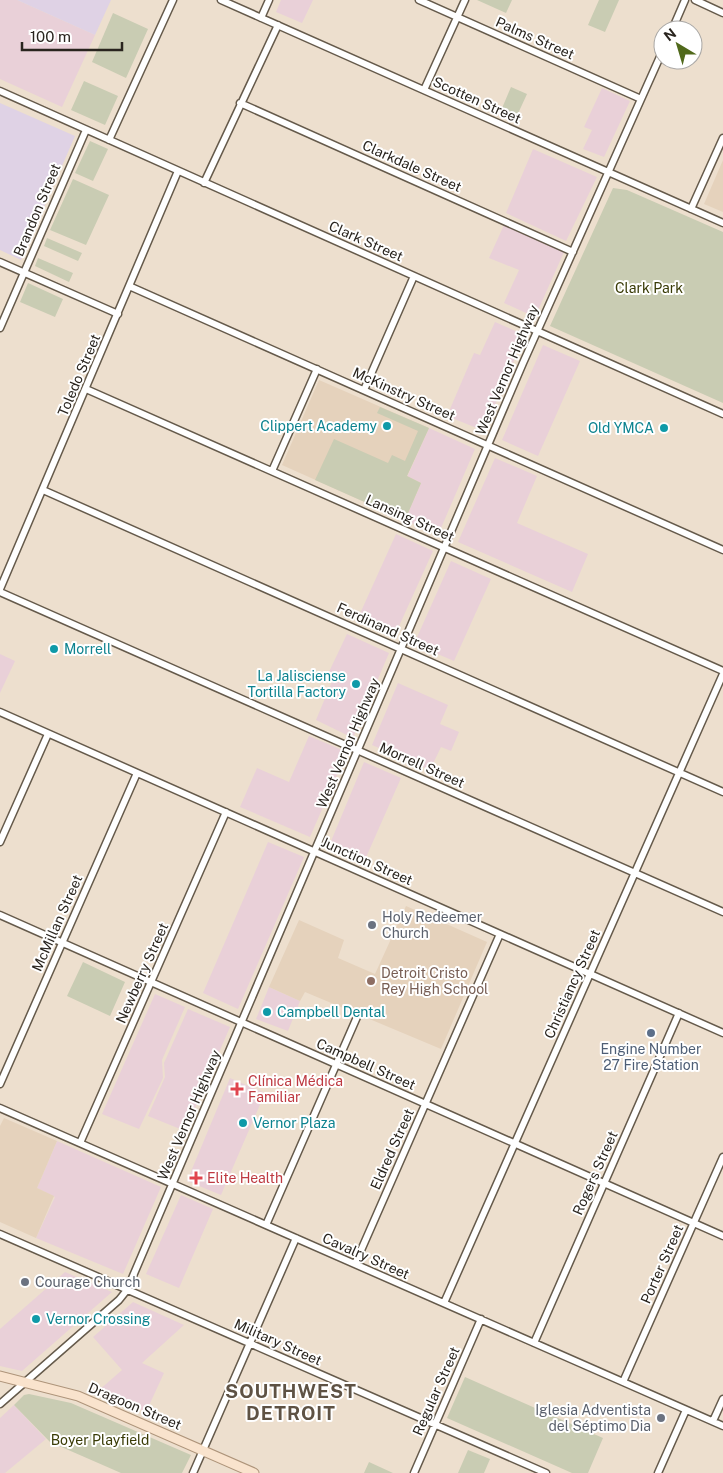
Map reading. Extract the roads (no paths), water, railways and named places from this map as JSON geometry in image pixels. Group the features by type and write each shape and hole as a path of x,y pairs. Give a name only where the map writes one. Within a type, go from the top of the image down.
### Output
{"main road":[{"name":"Dragoon Street","path":"0,1376 78,1396 254,1473"}],"street":[{"path":"109,140 173,0"},
{"name":"Scotten Street","path":"221,0 723,223"},
{"path":"261,18 269,0"},
{"name":"Palms Street","path":"419,0 641,99"},
{"path":"424,90 465,0"},
{"path":"676,20 685,0"},
{"path":"695,0 723,12"},
{"path":"204,183 278,25"},
{"name":"West Vernor Highway","path":"0,1404 119,1300 127,1290 537,331 654,70"},
{"name":"Clark Street","path":"0,91 723,414"},
{"name":"Clarkdale Street","path":"240,103 573,252"},
{"name":"Brandon Street","path":"0,328 86,130"},
{"path":"691,209 723,138"},
{"name":"Toledo Street","path":"0,590 178,171"},
{"path":"0,262 118,314"},
{"path":"364,390 414,276"},
{"name":"McKinstry Street","path":"129,286 723,550"},
{"path":"272,471 317,369"},
{"name":"Lansing Street","path":"86,388 723,673"},
{"name":"Ferdinand Street","path":"43,490 723,792"},
{"name":"Morrell Street","path":"0,590 723,912"},
{"name":"Christiancy Street","path":"444,1303 723,673"},
{"name":"Junction Street","path":"0,712 723,1032"},
{"path":"0,842 48,734"},
{"name":"McMillan Street","path":"0,1084 138,773"},
{"name":"Newberry Street","path":"80,1143 226,812"},
{"name":"Campbell Street","path":"0,915 723,1236"},
{"name":"Eldred Street","path":"355,1264 500,934"},
{"name":"Rogers Street","path":"534,1343 679,1013"},
{"path":"266,1225 357,1017"},
{"name":"Cavalry Street","path":"0,1108 723,1426"},
{"name":"Porter Street","path":"623,1382 723,1157"},
{"name":"Military Street","path":"0,1234 546,1473"},
{"path":"193,1473 296,1238"},
{"name":"Regular Street","path":"414,1473 481,1319"},
{"path":"713,1421 723,1398"},
{"path":"658,1473 686,1410"}],"place":[{"name":"Clippert Academy","path":"387,426"},
{"name":"Old YMCA","path":"664,428"},
{"name":"Morrell","path":"54,649"},
{"name":"La Jalisciense Tortilla Factory","path":"356,684"},
{"name":"Holy Redeemer Church","path":"372,925"},
{"name":"Detroit Cristo Rey High School","path":"371,981"},
{"name":"Campbell Dental","path":"267,1012"},
{"name":"Engine Number 27 Fire Station","path":"651,1033"},
{"name":"Clínica Médica Familiar","path":"237,1089"},
{"name":"Vernor Plaza","path":"243,1123"},
{"name":"Elite Health","path":"196,1178"},
{"name":"Courage Church","path":"25,1282"},
{"name":"Vernor Crossing","path":"36,1319"},
{"name":"Iglesia Adventista del Séptimo Dia","path":"661,1418"}],"district":[{"name":"SOUTHWEST DETROIT","path":"291,1402"}],"park label":[{"name":"Clark Park","path":"649,288"},
{"name":"Boyer Playfield","path":"100,1440"}]}
